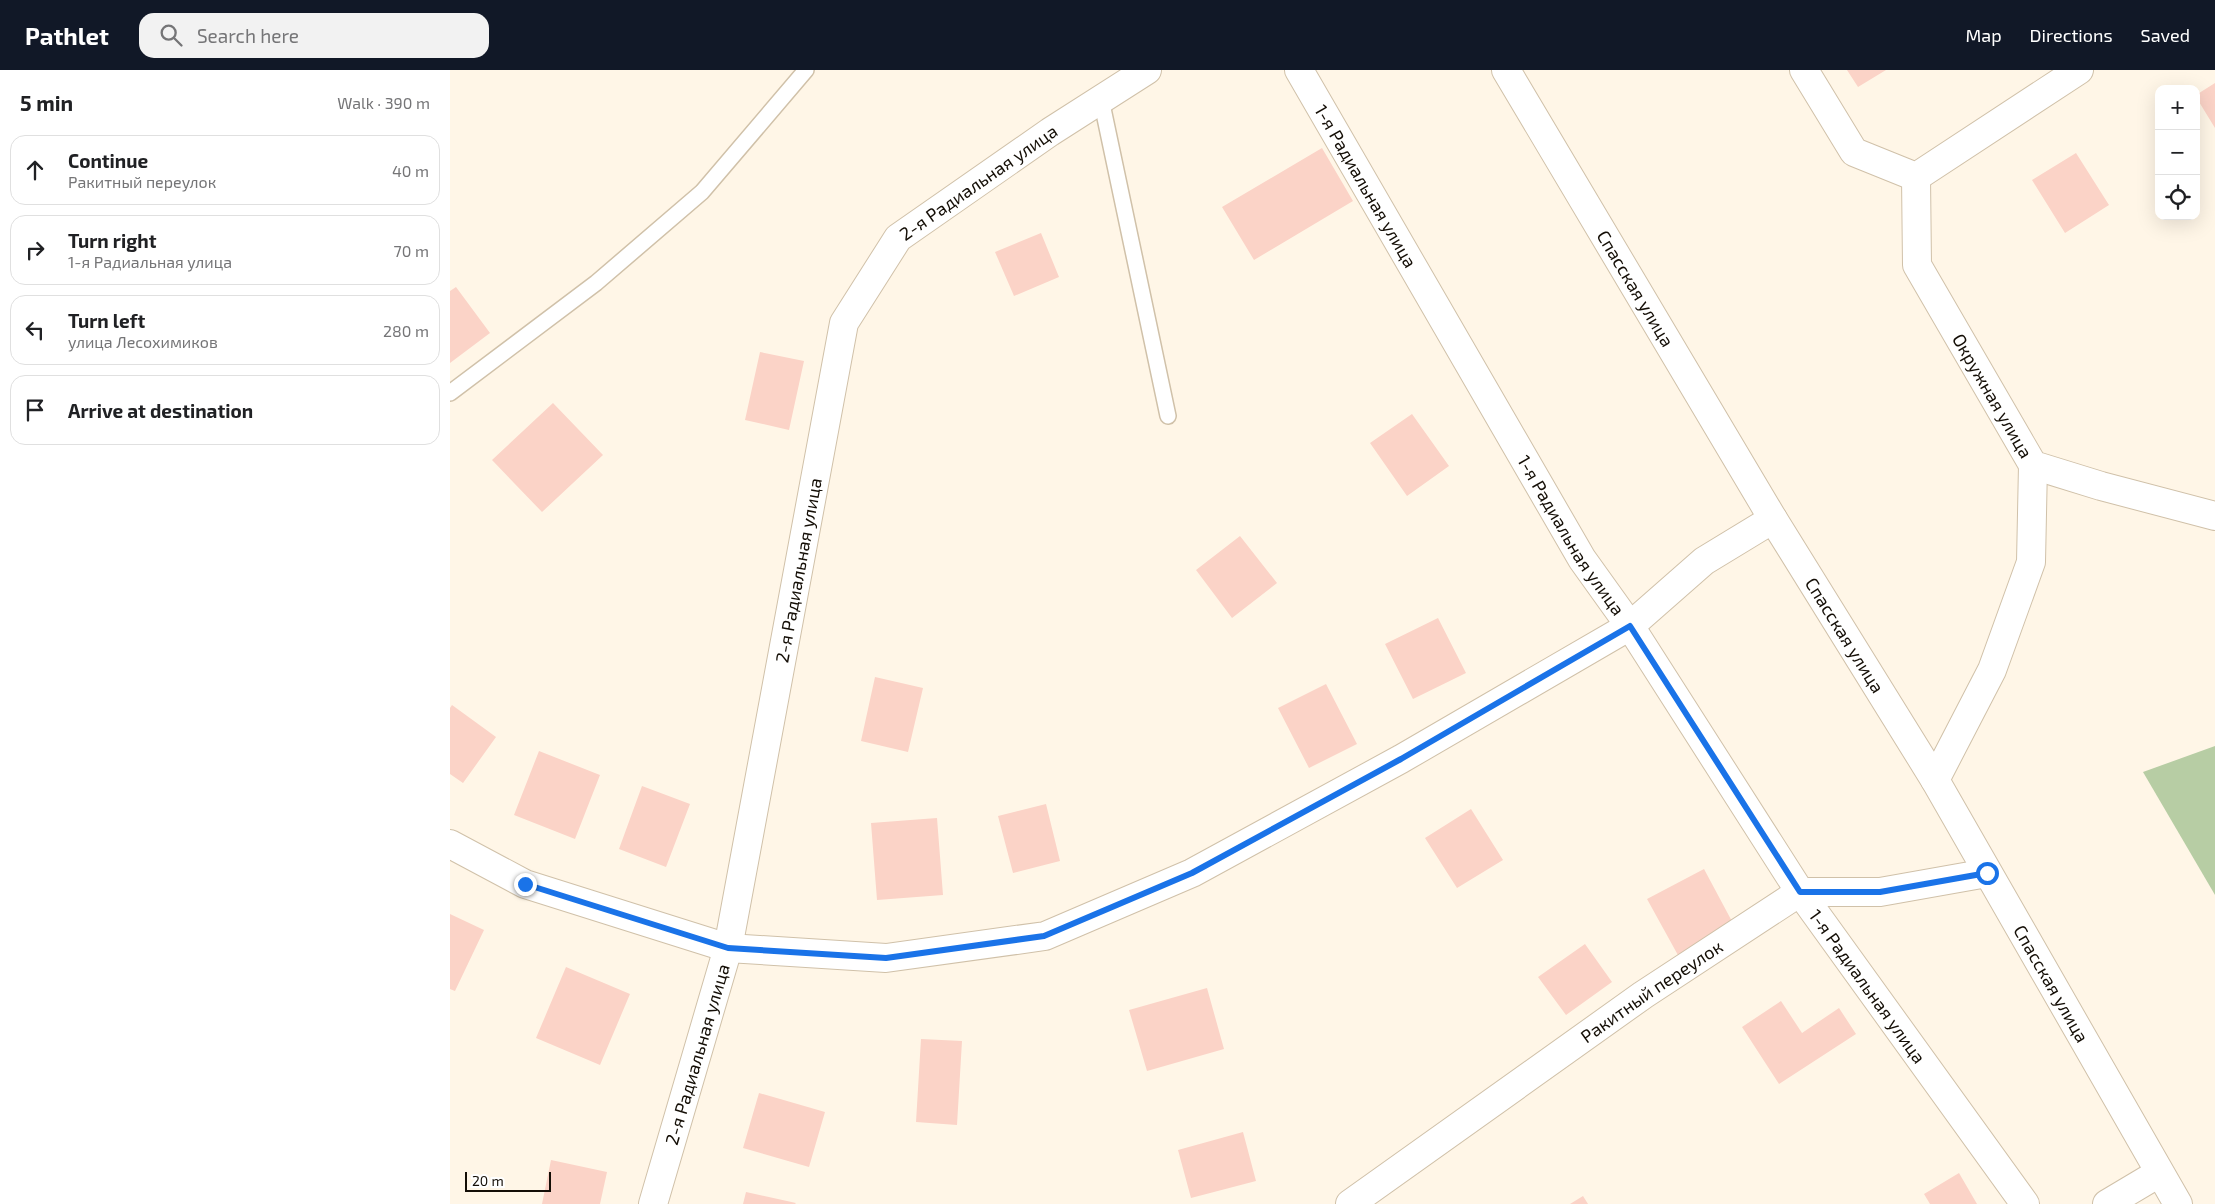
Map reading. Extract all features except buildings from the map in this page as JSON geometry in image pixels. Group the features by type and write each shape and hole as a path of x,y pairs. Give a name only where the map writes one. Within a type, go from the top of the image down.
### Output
{"street":[{"name":"2-я Радиальная улица","path":"653,1204 728,948 844,323 898,238 1050,132 1147,70"},
{"name":"1-я Радиальная улица","path":"1299,70 1582,559 1630,626 1800,892 2025,1204"},
{"name":"Спасская улица","path":"1506,70 1774,519 1934,780 2178,1204"},
{"path":"1804,70 1854,152 1916,177 2079,70"},
{"name":"Окружная улица","path":"1916,177 1917,265 2033,464 2101,486 2215,516"},
{"path":"1934,780 1992,670 2031,562 2033,464"},
{"path":"450,844 525,884 728,948 886,958 1044,936 1192,873 1401,759 1630,626 1704,561 1774,519"},
{"path":"1800,892 1880,892 1987,873"},
{"name":"Ракитный переулок","path":"1350,1204 1643,995 1800,892"},
{"path":"2108,1204 2159,1173"}],"lane":[{"path":"450,393 596,283 702,192 806,70"},
{"path":"1101,99 1168,416"}],"green space":[{"path":"2215,746 2215,895 2143,772"}],"route":[{"path":"525,884 728,948 886,958 1044,936 1192,873 1401,759 1630,626 1800,892 1880,892 1987,873"}]}
